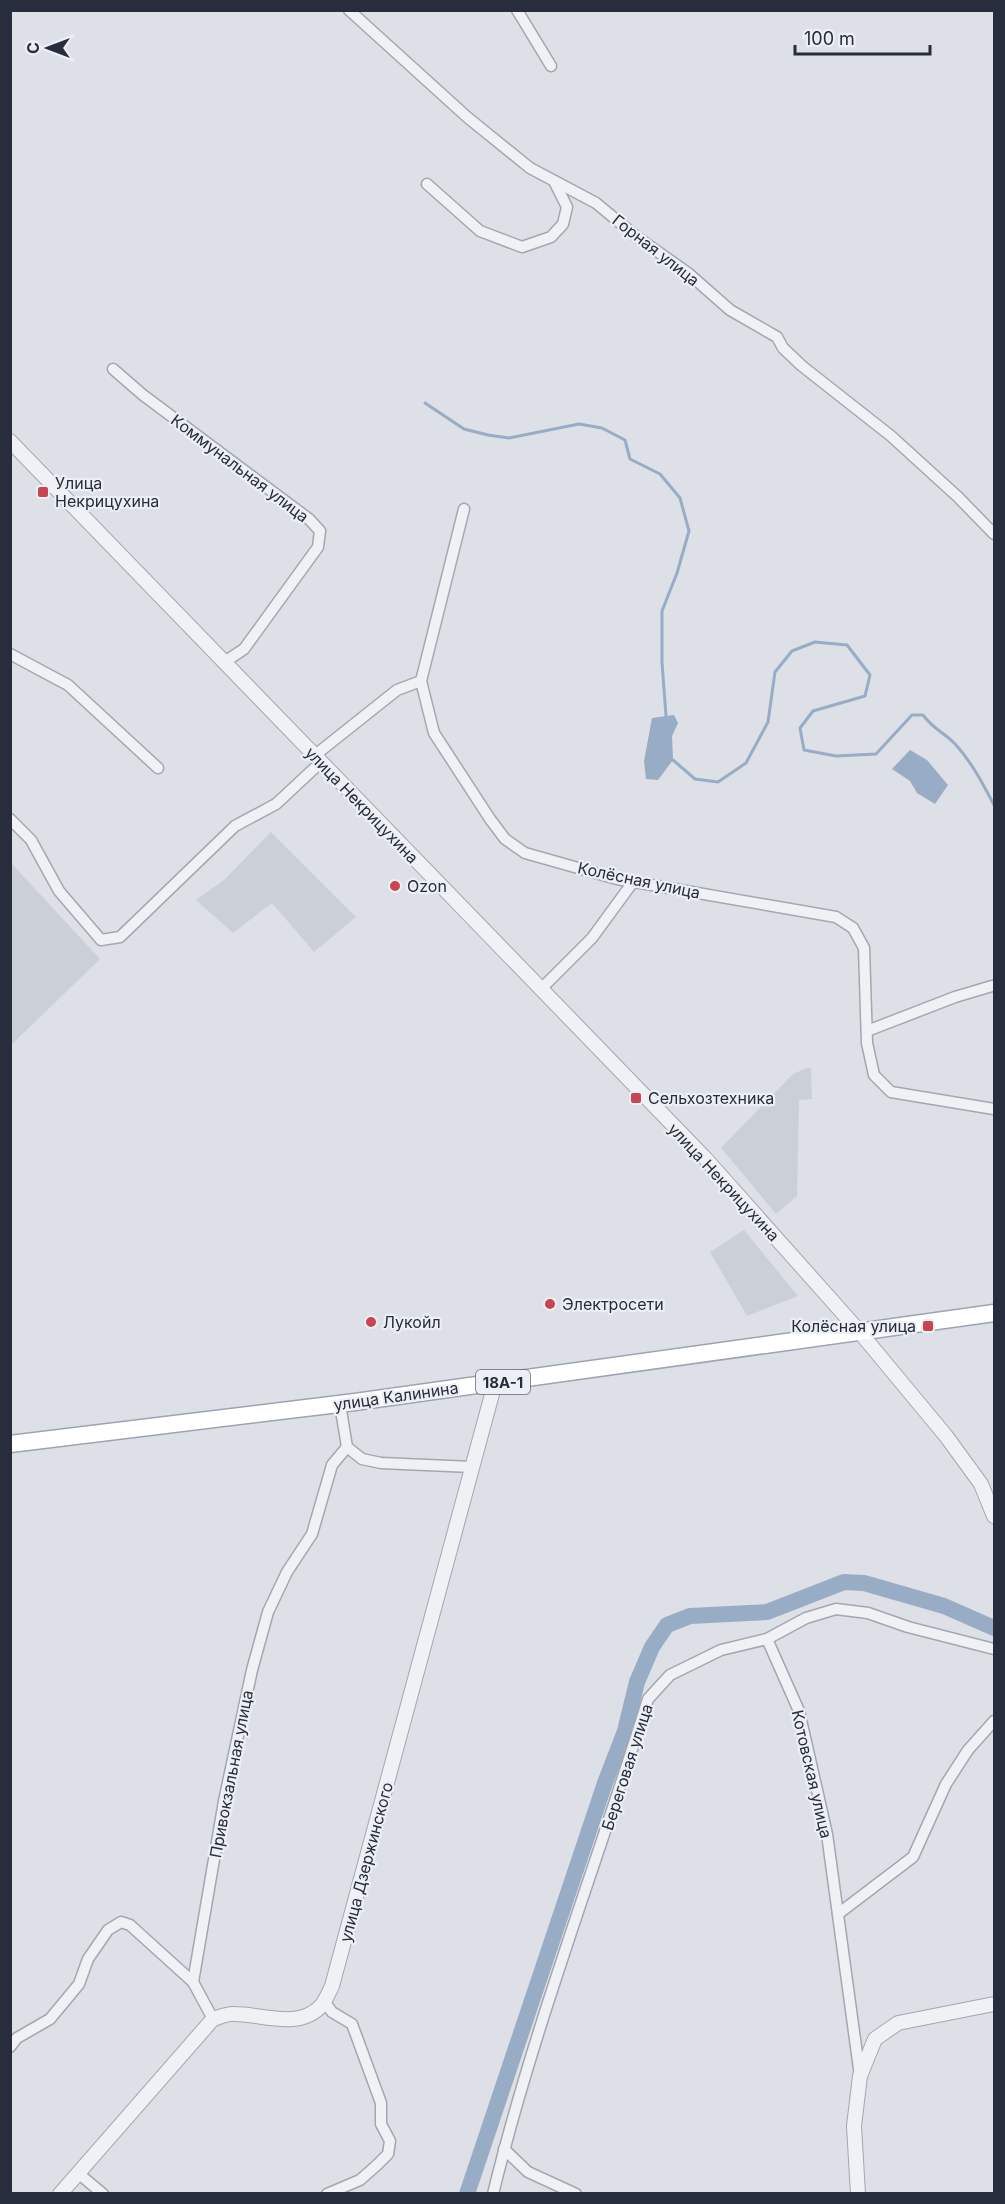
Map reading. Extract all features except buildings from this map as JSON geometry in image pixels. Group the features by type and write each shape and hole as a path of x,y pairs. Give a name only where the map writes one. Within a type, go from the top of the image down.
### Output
{"main road":[{"name":"улица Калинина","path":"10,1444 340,1404 858,1330 994,1313"}],"street":[{"name":"Горная улица","path":"349,10 467,117 530,168 596,203 637,237 688,273 730,310 777,337 783,348 802,366 891,436 958,497 994,534"},
{"path":"517,10 551,66"},
{"path":"427,184 480,231 522,248 551,237 563,224 567,207 553,180"},
{"name":"Коммунальная улица","path":"113,369 309,519 320,531 318,547 244,648 223,663"},
{"name":"улица Некрицухина","path":"10,441 704,1157 858,1330 946,1436 981,1484 994,1516"},
{"name":"Колёсная улица","path":"464,509 421,681 434,733 505,839 525,853 633,882 836,917 853,927 864,948 867,1043 874,1075 891,1092 994,1109"},
{"path":"10,654 68,685 158,768"},
{"path":"10,819 31,840 59,891 101,940 120,937 236,826 276,804 317,759 397,690 421,681"},
{"path":"541,989 592,938 633,882"},
{"path":"867,1031 955,997 992,986"},
{"name":"улица Дзержинского","path":"324,2001 332,1986 495,1383"},
{"path":"340,1404 347,1447 362,1459 381,1463 472,1467"},
{"name":"Привокзальная улица","path":"193,1982 224,1801 252,1670 268,1611 287,1572 312,1534 332,1465 347,1447"},
{"name":"Береговая улица","path":"493,2193 545,2014 648,1699 670,1675 721,1650 767,1639 806,1618 836,1609 868,1612 908,1627 994,1649"},
{"name":"Котовская улица","path":"767,1639 799,1711 827,1834 860,2076 854,2126 858,2193"},
{"path":"838,1914 913,1857 946,1784 968,1750 994,1721"},
{"path":"10,2047 17,2038 50,2019 79,1984 88,1959 108,1930 121,1922 130,1925 193,1982 213,2019"},
{"path":"60,2193 213,2019 232,2013 252,2014 280,2020 305,2016 320,2007 324,2001 332,2012 352,2024 381,2103 381,2124 390,2141 388,2154 360,2180 327,2193"},
{"name":"Котовская улица","path":"860,2076 875,2038 898,2023 994,2004"},
{"path":"504,2149 528,2172 576,2193"},
{"path":"78,2173 104,2193"}],"shaded area":[{"path":"271,832 356,917 314,952 272,903 233,933 196,900 224,880"},
{"path":"11,863 100,959 11,1045"},
{"path":"811,1068 812,1099 799,1100 797,1196 776,1214 721,1148 793,1074"},
{"path":"744,1230 798,1296 747,1316 710,1252"}],"water":[{"path":"674,715 678,723 672,736 673,760 658,780 646,779 644,761 652,718"},
{"path":"910,750 927,760 948,785 935,804 917,793 910,781 892,769"}],"waterway":[{"path":"425,403 464,429 509,438 579,424 602,428 625,440 630,459 660,474 680,498 689,531 677,573 662,611 662,662 666,716"},
{"path":"673,760 695,779 718,782 746,763 768,722 775,672 792,651 815,642 847,645 870,675 865,696 813,711 800,728 804,750 836,756 876,754 912,715 923,715 961,751 994,805"},
{"path":"467,2194 605,1783 625,1731 637,1682 652,1647 667,1625 690,1616 767,1612 844,1582 864,1583 944,1606 994,1628"}],"place":[{"name":"Улица Некрицухина","path":"43,492"},
{"name":"Ozon","path":"395,886"},
{"name":"Сельхозтехника","path":"636,1098"},
{"name":"Электросети","path":"550,1304"},
{"name":"Лукойл","path":"371,1322"},
{"name":"Колёсная улица","path":"928,1326"}]}
